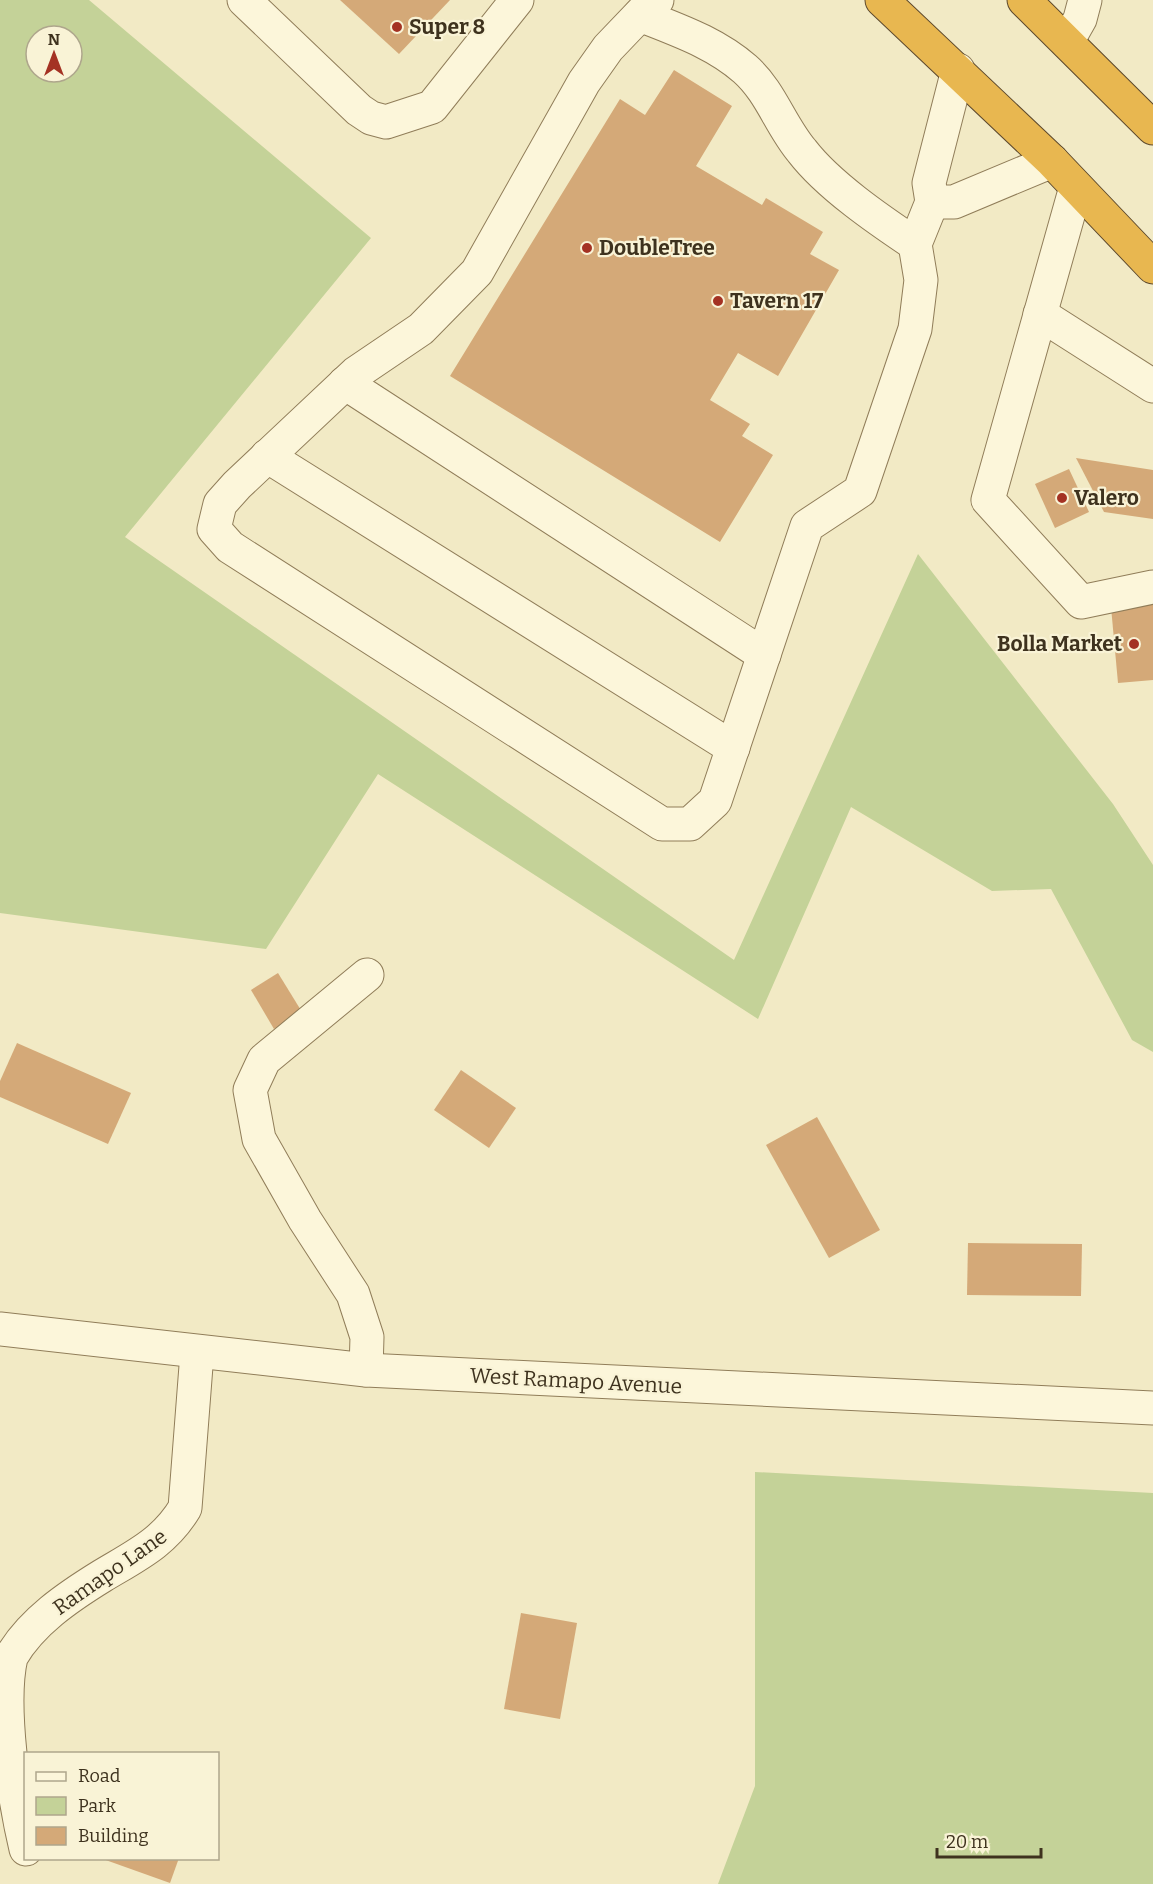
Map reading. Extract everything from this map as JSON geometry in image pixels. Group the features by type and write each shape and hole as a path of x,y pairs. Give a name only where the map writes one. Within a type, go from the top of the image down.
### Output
{"highway":[{"path":"882,0 1052,161 1153,267"},
{"path":"1024,0 1153,128"}],"street":[{"path":"244,0 359,110 371,118 386,122 432,107 517,0"},
{"path":"1067,42 1080,19 1085,0"},
{"path":"915,244 880,221 802,151 767,92 746,70 719,49 648,7 608,48 584,82 477,272 421,329 345,383 267,456 220,504 214,528 230,547 662,824 690,824 715,801 807,526 860,491 915,329 921,280 915,244 932,202 929,183 958,70"},
{"path":"932,202 954,202 1052,161"},
{"path":"1076,187 988,500 1081,602 1153,587"},
{"path":"1040,315 1153,386"},
{"path":"345,383 764,655"},
{"path":"267,456 733,748"},
{"path":"366,1370 367,1337 353,1294 305,1220 259,1139 250,1090 264,1060 367,975"},
{"name":"West Ramapo Avenue","path":"0,1329 197,1353 366,1370 1153,1408"},
{"name":"Ramapo Lane","path":"24,1841 7,1772 1,1726 2,1684 10,1658 28,1634 67,1598 159,1541 174,1526 185,1508 197,1353"}],"green space":[{"path":"0,0 89,0 371,238 125,537 734,960 918,554 1113,804 1153,865 1153,1052 1132,1040 1051,889 992,891 851,807 758,1019 378,774 266,949 0,913"},
{"path":"755,1472 1153,1493 1153,1884 718,1884 755,1786"}],"building":[{"name":"Super 8","path":"340,0 450,0 399,54"},
{"name":"DoubleTree","path":"674,70 732,106 696,166 762,205 766,198 823,232 810,254 839,270 778,376 738,353 710,400 750,424 742,436 773,455 720,542 450,376 620,99 645,115"},
{"path":"1076,458 1153,470 1153,519 1104,512"},
{"path":"1069,469 1089,512 1055,528 1035,484"},
{"name":"Bolla Market","path":"1153,603 1153,680 1118,683 1111,607"},
{"path":"278,973 302,1012 274,1029 251,990"},
{"path":"17,1043 131,1093 108,1144 0,1097 0,1081"},
{"path":"461,1070 516,1108 489,1148 434,1110"},
{"path":"817,1117 880,1230 829,1258 766,1145"},
{"path":"968,1243 1082,1244 1081,1296 967,1295"},
{"path":"521,1613 577,1623 560,1719 504,1709"},
{"path":"106,1860 178,1860 170,1883"}],"place":[{"name":"Super 8","path":"397,27"},
{"name":"DoubleTree","path":"587,248"},
{"name":"Tavern 17","path":"718,301"},
{"name":"Valero","path":"1062,498"},
{"name":"Bolla Market","path":"1134,644"}]}
